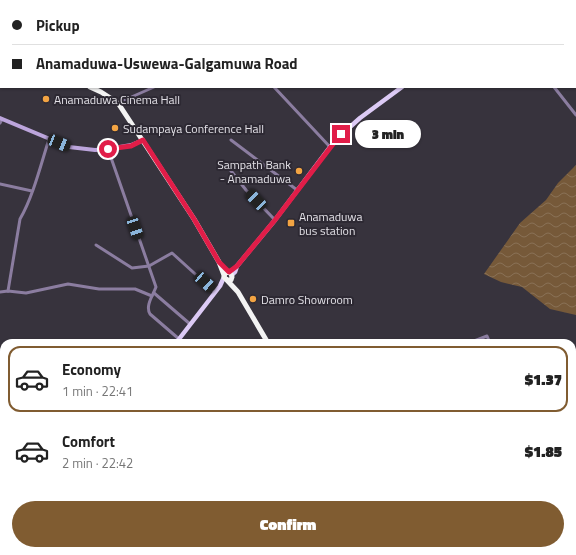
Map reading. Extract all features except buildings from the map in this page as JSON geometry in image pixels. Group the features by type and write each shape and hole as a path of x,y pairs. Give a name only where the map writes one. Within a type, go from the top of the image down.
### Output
{"highway":[{"path":"92,88 118,103 194,219 266,339"}],"main road":[{"path":"179,339 215,292 275,220 341,134 401,88"}],"street":[{"path":"118,103 152,88"},
{"path":"275,88 330,148"},
{"path":"555,88 576,115"},
{"path":"1,120 69,147 95,150 108,149 131,146 143,140"},
{"path":"8,291 20,219 24,213 32,191 49,139"},
{"path":"231,140 297,190"},
{"path":"108,149 156,287 148,306 148,311 175,339"},
{"path":"228,167 246,190 275,220"},
{"path":"0,184 32,191"},
{"path":"96,245 132,268 149,266 172,253 215,292"},
{"path":"0,292 8,291 26,293 68,284 99,289 135,289 153,295 190,324"},
{"path":"479,339 487,336 488,339"}],"water":[{"path":"576,165 576,315 550,309 522,287 501,282 484,274 520,223 546,200 558,183"}],"place":[{"name":"Anamaduwa Cinema Hall","path":"46,99"},
{"name":"Sudampaya Conference Hall","path":"115,128"},
{"name":"Sampath Bank - Anamaduwa","path":"299,171"},
{"name":"Anamaduwa bus station","path":"291,223"},
{"name":"Damro Showroom","path":"253,299"}],"route":[{"path":"108,149 131,146 143,140 194,219 219,262 229,272 237,266 275,220 341,134"}]}
